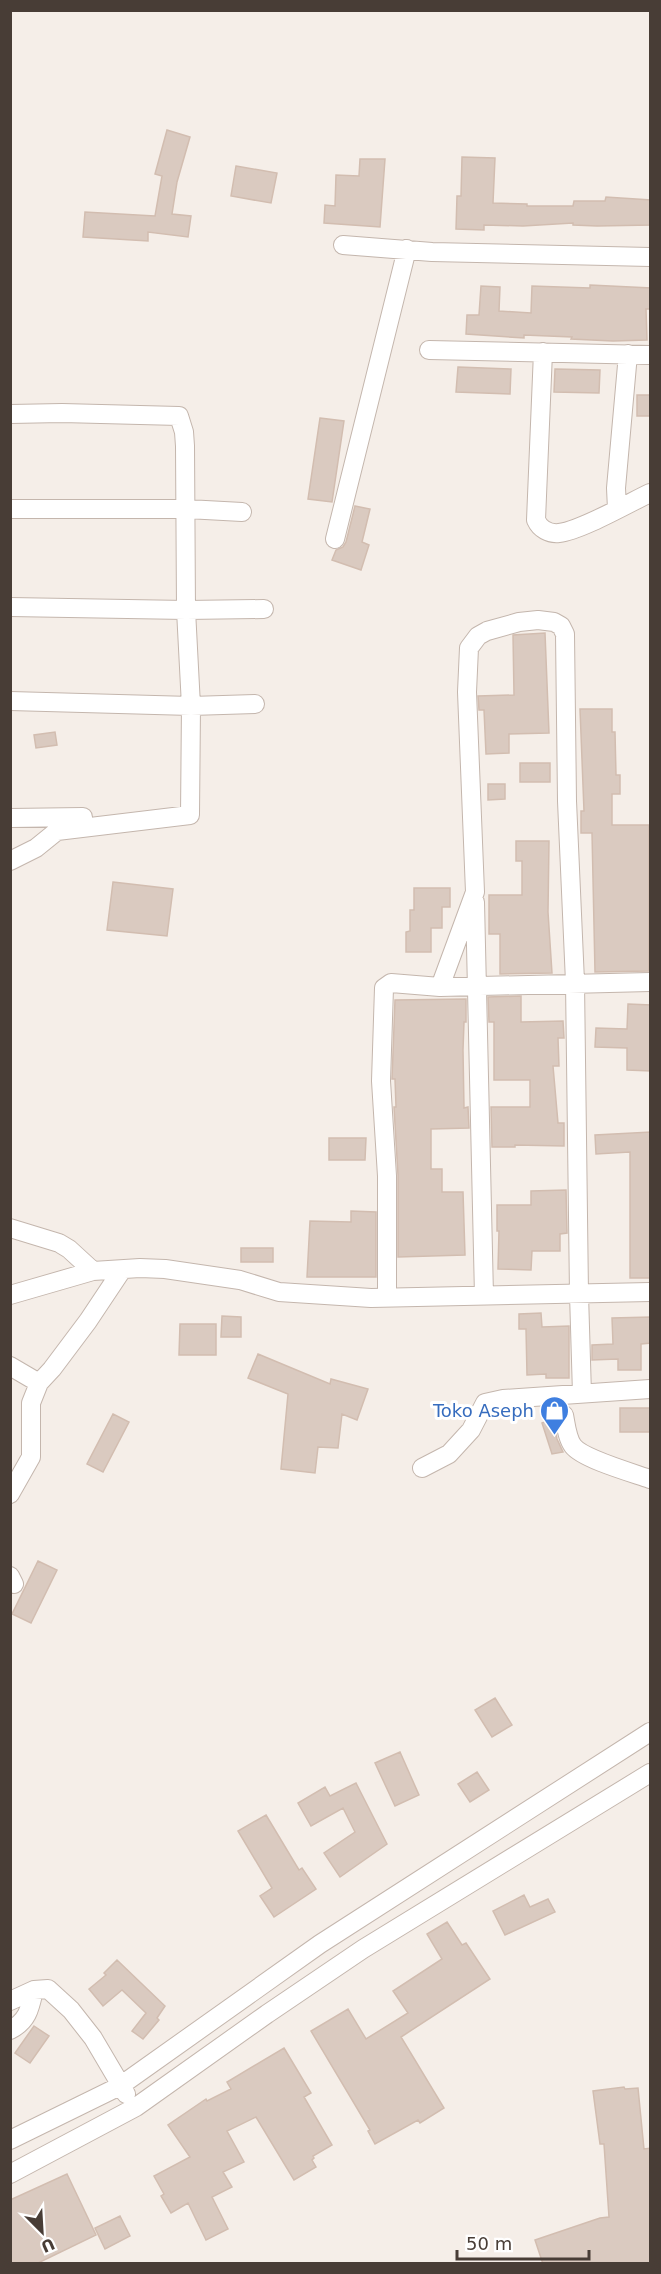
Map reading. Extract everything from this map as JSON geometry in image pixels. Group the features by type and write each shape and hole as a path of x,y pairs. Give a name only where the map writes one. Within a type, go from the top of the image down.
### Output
{"street":[{"path":"343,245 432,252 651,257"},
{"path":"335,539 407,249"},
{"path":"429,350 651,355"},
{"path":"543,352 536,520 538,525 557,533 569,531 651,493"},
{"path":"617,509 616,488 628,354"},
{"path":"10,414 179,416 184,432 187,508 186,610 191,706 190,815"},
{"path":"10,509 187,508 242,512"},
{"path":"10,607 264,609"},
{"path":"484,1296 477,986 467,716 470,648 478,636 505,625 538,620 554,622 561,626 565,634 567,801 575,982 582,1394"},
{"path":"10,701 191,706 255,704"},
{"path":"10,818 190,815"},
{"path":"10,861 36,848 57,831 190,815"},
{"path":"440,987 474,892"},
{"path":"387,1298 387,1176 381,1081 383,992 386,985 391,983 440,987 575,982 651,982"},
{"path":"10,1228 59,1243 93,1271"},
{"path":"10,1295 93,1271 165,1269 240,1280 279,1292 387,1298 651,1292"},
{"path":"10,1494 31,1458 31,1403 39,1383 88,1321 122,1270"},
{"path":"10,1366 39,1383"},
{"path":"422,1468 449,1454 471,1430 485,1403 503,1399 651,1389"},
{"path":"564,1415 569,1437 578,1451 596,1460 651,1479"},
{"path":"10,2140 120,2086 320,1944 651,1732"},
{"path":"10,2174 136,2107 363,1949 651,1773"},
{"path":"10,2001 34,1990 48,1989 71,2010 93,2038 120,2086 136,2107"},
{"path":"10,2030 18,2026 29,2013 34,1990"}],"building":[{"path":"167,130 190,137 177,182 172,214 191,216 188,237 148,232 148,241 83,237 85,212 155,216 162,176 155,174"},
{"path":"462,157 495,158 493,203 573,206 574,201 605,201 606,197 651,200 651,225 597,226 573,225 573,223 523,226 484,225 484,230 456,229 457,196 461,196"},
{"path":"360,159 385,159 380,227 324,223 325,205 335,206 336,175 359,176"},
{"path":"236,166 277,173 271,203 231,196"},
{"path":"590,285 651,288 651,309 646,309 647,340 613,341 571,339 572,337 524,335 524,338 466,334 467,315 479,315 481,286 500,287 499,311 531,313 532,286 590,288"},
{"path":"458,367 511,369 510,394 456,392"},
{"path":"555,369 600,370 599,393 554,392"},
{"path":"637,395 651,395 651,416 637,416"},
{"path":"320,418 344,421 332,502 308,499"},
{"path":"355,506 370,509 362,542 369,545 361,570 332,560 336,550 343,547 346,542"},
{"path":"545,633 549,733 509,734 509,753 486,754 484,710 479,710 478,696 514,695 513,635"},
{"path":"580,709 612,709 616,775 620,775 620,794 612,794 612,825 649,825 649,971 595,972 592,833 581,833 581,811 584,811"},
{"path":"55,732 57,745 36,748 34,735"},
{"path":"520,763 550,763 550,782 520,782"},
{"path":"488,784 505,784 505,799 488,800"},
{"path":"516,841 549,841 548,912 552,973 500,974 500,934 489,934 489,895 522,895 522,861 516,861"},
{"path":"113,882 173,889 167,936 107,930"},
{"path":"414,888 450,888 450,907 442,907 442,928 431,928 431,952 406,952 406,932 410,931 410,910 414,910"},
{"path":"521,996 521,1022 563,1021 564,1038 558,1038 559,1066 553,1066 558,1123 564,1123 564,1146 492,1147 491,1107 530,1107 530,1080 494,1080 494,1022 489,1022 488,997"},
{"path":"466,999 463,1050 464,1108 468,1107 469,1128 431,1129 431,1169 442,1169 442,1192 463,1192 465,1255 398,1257 398,1175 394,1107 396,1107 395,1079 392,1079 395,1000"},
{"path":"628,1004 651,1005 651,1071 627,1070 627,1048 595,1047 596,1028 627,1029"},
{"path":"651,1132 651,1278 630,1278 630,1152 596,1154 595,1135"},
{"path":"329,1138 366,1138 365,1160 329,1160"},
{"path":"566,1190 567,1233 560,1234 560,1251 532,1251 531,1270 498,1269 497,1205 531,1205 531,1191"},
{"path":"351,1211 376,1212 376,1277 307,1277 310,1221 351,1222"},
{"path":"241,1248 273,1248 273,1262 241,1262"},
{"path":"541,1313 542,1327 569,1326 569,1378 546,1378 546,1374 527,1375 526,1329 519,1329 519,1314"},
{"path":"222,1316 241,1317 241,1337 221,1337"},
{"path":"651,1317 651,1343 641,1344 641,1370 618,1370 618,1359 592,1360 592,1345 613,1344 612,1318"},
{"path":"180,1324 216,1324 216,1355 179,1355"},
{"path":"258,1354 330,1384 331,1379 368,1389 357,1420 342,1414 338,1448 318,1447 315,1473 281,1469 288,1394 248,1378"},
{"path":"620,1408 651,1408 651,1432 620,1432"},
{"path":"113,1414 129,1422 103,1472 87,1464"},
{"name":"Toko Aseph","path":"553,1419 557,1439 563,1452 552,1454 542,1423"},
{"path":"38,1561 57,1570 31,1623 12,1614"},
{"path":"495,1698 512,1725 492,1737 475,1710"},
{"path":"400,1752 419,1795 395,1806 375,1763"},
{"path":"477,1772 489,1790 470,1802 458,1784"},
{"path":"356,1783 387,1844 340,1877 324,1853 355,1832 343,1808 311,1826 298,1803 325,1787 330,1796"},
{"path":"266,1815 299,1870 302,1868 316,1889 274,1917 260,1896 272,1888 238,1831"},
{"path":"524,1895 530,1907 548,1899 555,1912 505,1935 493,1911"},
{"path":"447,1922 462,1945 466,1943 490,1979 401,2037 444,2108 420,2123 418,2120 375,2144 368,2131 370,2130 311,2031 348,2009 366,2039 408,2013 393,1991 442,1959 427,1934"},
{"path":"117,1960 165,2006 157,2018 159,2020 143,2039 132,2031 146,2013 122,1990 103,2006 89,1989 106,1975 104,1973"},
{"path":"34,2026 49,2036 30,2063 15,2053"},
{"path":"284,2048 311,2093 304,2097 332,2145 313,2156 312,2160 316,2167 294,2180 256,2117 227,2131 244,2162 223,2172 232,2187 212,2197 228,2229 206,2240 188,2203 171,2213 161,2196 164,2194 154,2176 190,2157 168,2125 206,2099 207,2101 231,2089 227,2082"},
{"path":"624,2087 625,2089 638,2088 644,2149 651,2148 651,2264 543,2264 535,2240 609,2217 604,2144 600,2144 593,2091"},
{"path":"67,2174 96,2235 36,2264 10,2264 10,2200"},
{"path":"120,2216 130,2236 105,2249 95,2228"}],"place":[{"name":"Toko Aseph","path":"555,1436"}]}
